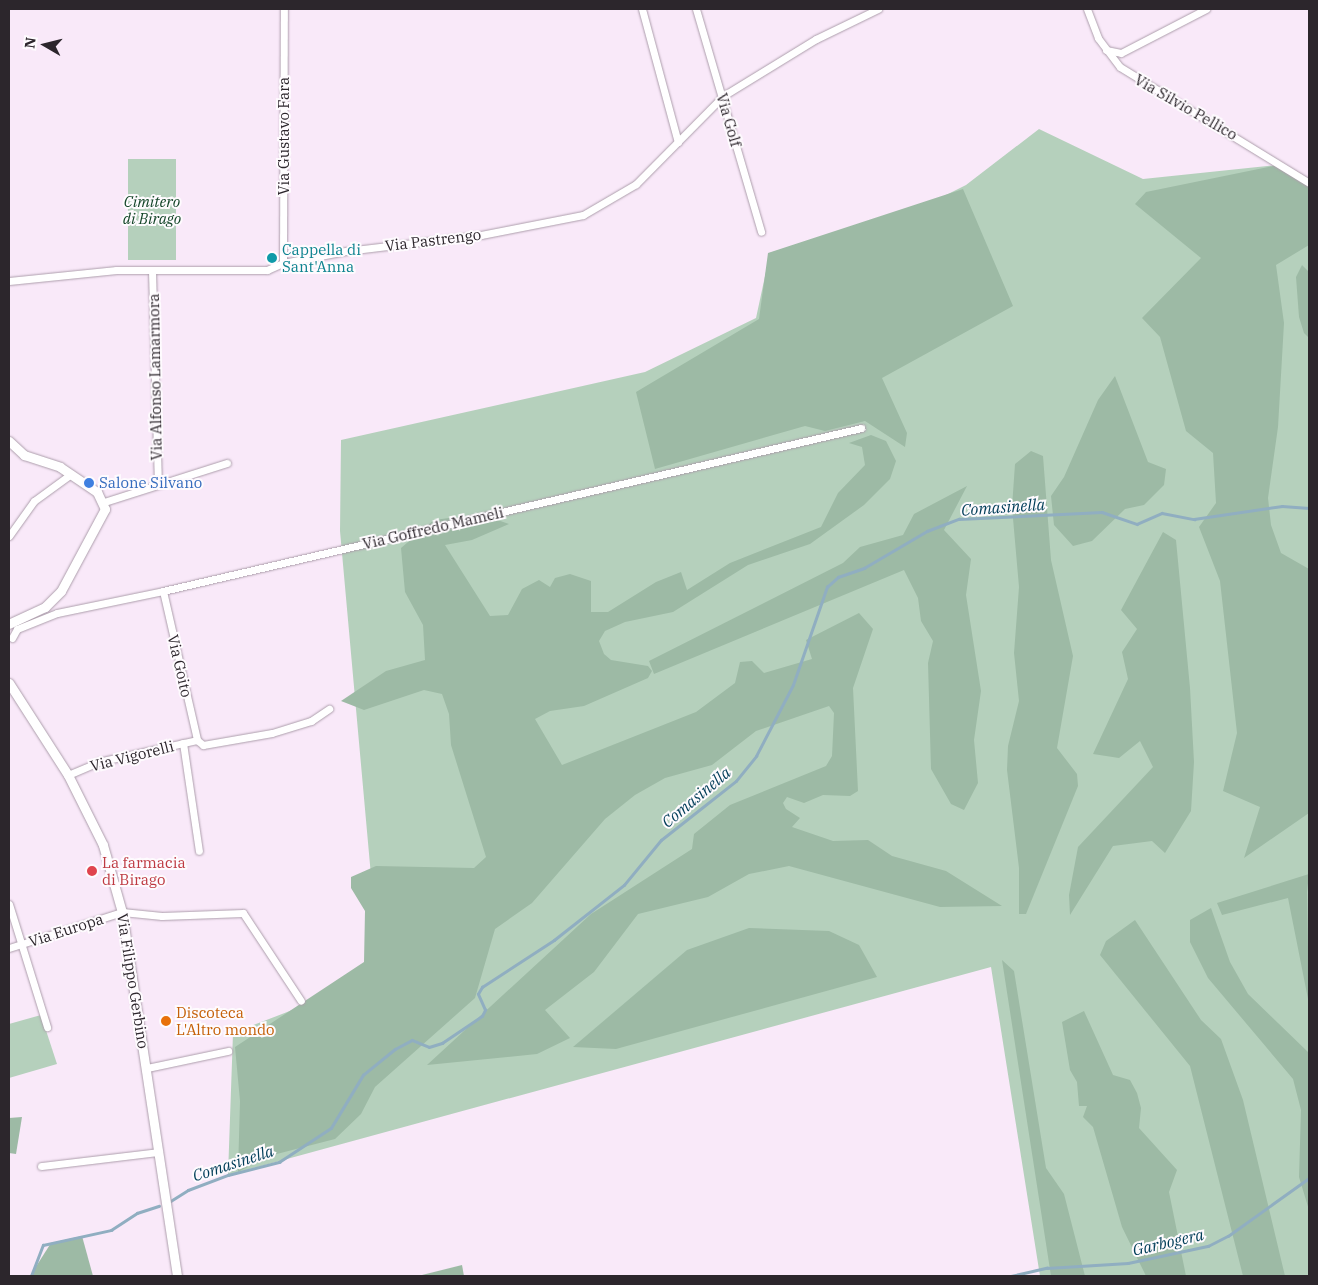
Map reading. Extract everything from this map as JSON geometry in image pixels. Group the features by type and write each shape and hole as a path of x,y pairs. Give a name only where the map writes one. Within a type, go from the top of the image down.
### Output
{"street":[{"name":"Via Gustavo Fara","path":"283,263 284,9"},
{"path":"642,9 678,142"},
{"name":"Via Golf","path":"696,9 761,232"},
{"name":"Via Pastrengo","path":"9,281 152,271 267,270 283,263 346,251 481,235 583,216 622,195 678,142 722,96 816,38 878,9"},
{"name":"Via Silvio Pellico","path":"1087,9 1105,49 1133,77 1204,116 1309,183"},
{"path":"1105,49 1122,52 1206,9"},
{"name":"Via Alfonso Lamarmora","path":"152,271 158,484"},
{"name":"Via Goffredo Mameli","path":"12,638 17,629 57,613 163,592 861,428"},
{"path":"9,440 24,455 71,474 97,492 104,502 102,520 85,543 61,591 45,607 9,624"},
{"path":"104,502 227,463"},
{"path":"9,536 34,501 71,474"},
{"name":"Via Goito","path":"163,592 197,740"},
{"name":"Via Filippo Gerbino","path":"9,683 68,775 103,845 122,912 177,1276"},
{"name":"Via Vigorelli","path":"68,775 98,762 197,740 203,745 272,733 311,721 329,709"},
{"path":"183,743 200,851"},
{"path":"9,904 47,1027"},
{"path":"122,912 162,916 243,913 301,1001"},
{"name":"Via Europa","path":"9,948 122,912"},
{"name":"Via Filippo Gerbino","path":"146,1068 228,1051"},
{"path":"42,1166 158,1152"}],"green space":[{"path":"1039,129 1143,179 1278,165 1309,185 1309,1276 1040,1276 991,967 228,1175 233,1033 380,976 340,531 341,440 645,372 756,318 770,253 942,197 966,185"},
{"name":"Cimitero di Birago","path":"128,159 176,159 176,260 128,260"},
{"path":"1278,165 1309,185 1309,245 1276,265 1284,323 1278,427 1268,498 1271,525 1281,553 1309,569 1309,813 1244,858 1260,807 1223,791 1237,733 1220,581 1199,527 1216,503 1213,453 1186,431 1160,337 1142,318 1201,258 1135,204 1146,192"},
{"path":"963,189 1013,306 882,378 907,433 905,447 865,421 825,431 805,426 655,469 636,392 759,319 768,253"},
{"path":"1302,265 1309,272 1309,338 1304,333 1299,317 1296,277"},
{"path":"1115,376 1148,462 1166,469 1164,485 1144,505 1125,509 1092,541 1073,546 1054,525 1051,496 1064,477 1098,400"},
{"path":"871,435 886,441 896,461 890,479 864,505 810,544 748,565 673,612 625,622 605,631 599,641 604,654 611,660 648,666 652,671 648,678 584,706 550,711 535,719 562,765 696,712 735,683 740,662 752,661 764,673 812,659 806,640 859,613 873,629 853,688 858,791 850,796 823,795 804,803 787,797 783,803 786,809 800,818 792,827 833,841 868,840 892,856 946,871 1002,906 940,907 789,866 749,874 708,897 638,914 594,972 545,1010 570,1038 537,1054 427,1065 591,914 692,849 694,834 730,805 826,766 832,756 834,713 829,706 756,731 712,765 665,778 635,795 605,819 532,903 495,929 475,998 375,1087 361,1114 335,1139 269,1156 238,1172 240,1101 235,1047 364,962 365,911 351,888 351,877 376,866 474,868 486,857 451,745 449,714 442,694 424,690 364,710 341,701 386,671 425,660 423,625 405,592 401,548 434,520 480,514 509,524 472,540 445,545 490,616 508,615 522,589 539,580 550,587 555,578 570,574 591,581 591,612 608,612 656,582 681,572 687,590 730,563 821,527 838,493 865,465 862,447 849,443"},
{"path":"1031,451 1043,456 1051,560 1073,656 1057,748 1077,774 1078,786 1026,914 1019,914 1019,868 1007,770 1008,746 1019,701 1014,653 1019,587 1012,507 1015,464"},
{"path":"967,486 944,530 971,559 966,595 981,691 974,740 978,783 964,810 951,804 931,769 928,663 933,641 921,621 918,598 904,570 654,674 649,661 843,563 860,547 903,535 914,514"},
{"path":"1163,532 1176,540 1190,688 1194,762 1191,811 1165,853 1152,841 1113,846 1070,915 1069,895 1078,847 1153,767 1140,741 1119,758 1093,754 1128,679 1122,652 1137,629 1121,610"},
{"path":"1309,874 1307,892 1309,1004 1288,898 1222,915 1217,903"},
{"path":"1211,908 1230,962 1248,994 1308,1052 1309,1210 1299,1177 1301,1110 1293,1079 1208,978 1190,942 1190,920"},
{"path":"1135,920 1201,1020 1221,1039 1243,1100 1285,1276 1243,1276 1190,1066 1100,955 1106,941"},
{"path":"749,928 829,931 859,945 877,977 616,1049 573,1047 687,950"},
{"path":"1002,960 1014,971 1046,1168 1064,1194 1085,1276 1051,1276"},
{"path":"1084,1011 1113,1075 1130,1080 1137,1093 1141,1108 1139,1128 1177,1170 1169,1192 1186,1276 1146,1276 1122,1227 1093,1127 1083,1117 1087,1106 1079,1106 1077,1082 1070,1070 1062,1022"},
{"path":"41,1015 57,1064 9,1078 9,1024"},
{"path":"22,1117 16,1154 9,1153 9,1118"},
{"path":"82,1236 93,1276 30,1276 51,1243"},
{"path":"462,1265 464,1276 418,1276"}],"waterway":[{"name":"Comasinella","path":"169,1202 188,1190 228,1175 279,1162 331,1128 363,1075 395,1049 412,1040 429,1047 442,1043 482,1016 485,1010 478,994 482,987 554,940 624,885 661,840 736,781 756,756 793,685 827,587 838,577 864,568 927,531 959,519 1102,512 1137,524 1162,513 1194,519 1282,506 1309,508"},
{"name":"Garbogera","path":"1011,1276 1047,1268 1128,1263 1208,1246 1228,1236 1309,1178"},
{"path":"31,1276 43,1245 111,1230 137,1213 159,1206"}],"place":[{"name":"Cappella di Sant'Anna","path":"272,258"},
{"name":"Salone Silvano","path":"89,483"},
{"name":"La farmacia di Birago","path":"92,871"},
{"name":"Discoteca L'Altro mondo","path":"166,1021"}]}
